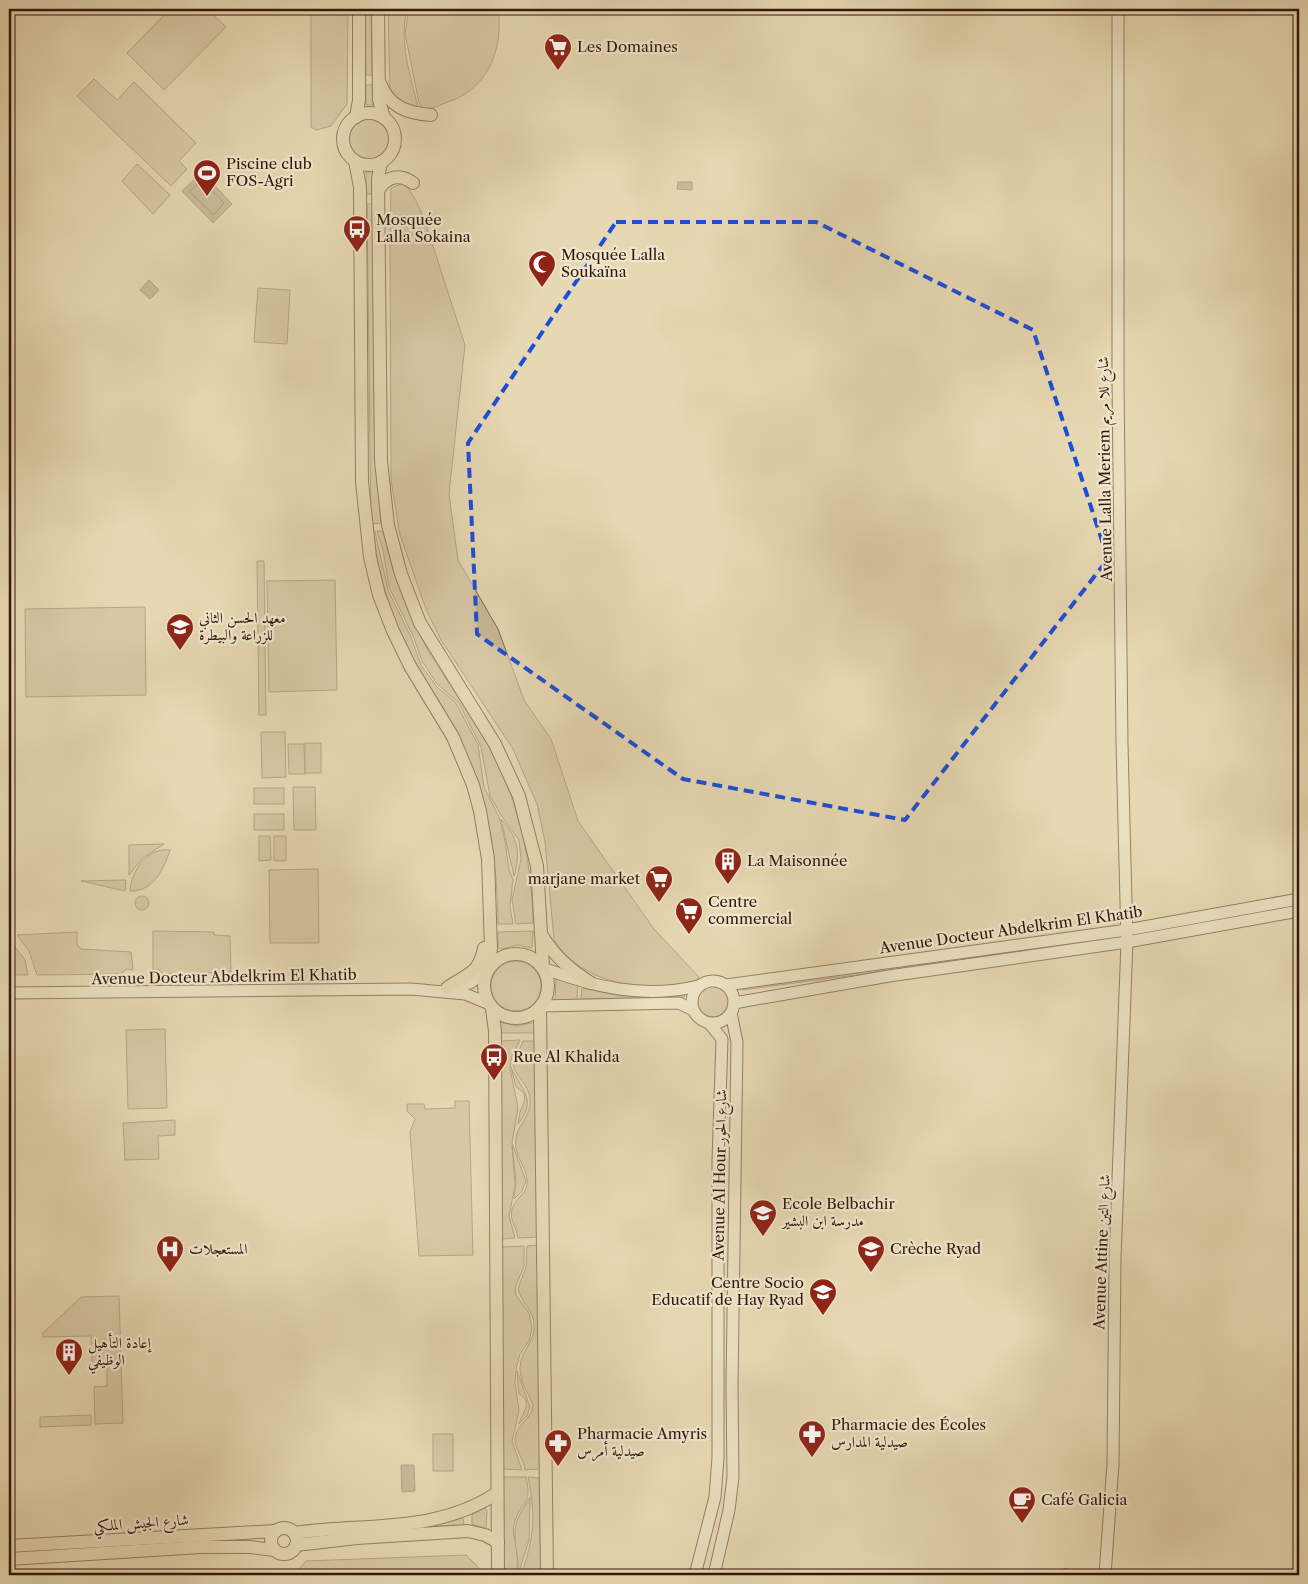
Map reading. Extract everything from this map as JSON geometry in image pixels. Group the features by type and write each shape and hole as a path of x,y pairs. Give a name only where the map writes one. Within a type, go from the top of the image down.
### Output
{"main road":[{"path":"356,116 372,113 384,118 392,126 395,141 392,152 381,162 368,165 355,161 346,151 343,140 347,126 356,116 359,100 359,9"},
{"path":"378,9 379,100 384,118"},
{"path":"378,78 383,92 398,108 414,114 431,115"},
{"path":"355,161 360,187 362,482 370,557 379,595 392,631 410,666 453,737 473,786 486,844 490,929 484,984 495,1031 498,1575"},
{"path":"381,162 378,191 381,461 388,525 401,574 420,623 509,770 519,796 537,866 543,968 547,976 548,992 541,1006 547,1575"},
{"path":"378,191 384,183 395,177 404,177 413,183"},
{"path":"443,989 467,977 476,968 490,929"},
{"path":"541,934 565,965 591,983"},
{"path":"487,970 499,958 515,954 530,957 543,968"},
{"path":"490,1006 500,1014 517,1017 525,1016 541,1006"},
{"path":"295,1539 415,1524 466,1510 497,1493"},
{"path":"286,1528 295,1539 290,1553 286,1554 274,1550 271,1542 276,1531 286,1528"},
{"name":"شارع الجيش الملكي","path":"9,1546 276,1531"},
{"path":"295,1539 357,1538 468,1532 485,1535 498,1542"},
{"name":"شارع الجيش الملكي","path":"9,1559 202,1547 250,1547 274,1550"}],"street":[{"name":"Avenue Lalla Meriem شارع للا مريم","path":"1118,9 1118,382 1122,744 1127,930"},
{"name":"Avenue Docteur Abdelkrim El Khatib","path":"726,985 1127,930 1299,899"},
{"name":"Avenue Docteur Abdelkrim El Khatib","path":"733,1008 889,976 1127,942 1299,911"},
{"name":"Avenue Attine شارع التين","path":"1106,1575 1113,1464 1115,1258 1127,930"},
{"path":"543,968 607,988 636,991 673,991 698,986 712,980 726,985 732,993 733,1008 719,1022 709,1023 699,1018 693,1010 691,1000 698,986"},
{"path":"443,989 470,983 487,970"},
{"name":"Avenue Docteur Abdelkrim El Khatib","path":"9,993 443,989"},
{"path":"443,989 473,996 490,1006"},
{"path":"541,1006 679,1003 693,1010"},
{"name":"Avenue Al Hour شارع الحور","path":"714,1575 729,1510 733,1477 732,1384 737,1042 733,1008"},
{"name":"Avenue Al Hour شارع الحور","path":"695,1575 715,1497 718,1458 718,1161 722,1039 709,1023"}],"highlighted area":[{"path":"616,222 816,222 1033,330 1108,559 905,820 683,779 477,634 468,443"}],"shaded area":[{"path":"170,9 207,9 226,27 164,90 127,53"},
{"path":"311,9 348,9 347,104 331,126 316,130 311,127"},
{"path":"365,9 371,9 372,75 366,75"},
{"path":"388,9 407,9 404,34 405,46 418,107 402,102 390,89"},
{"path":"409,9 498,9 498,38 490,65 474,87 462,96 430,108 423,108 419,103 405,33"},
{"path":"94,79 117,100 134,82 196,143 179,161 187,169 171,186 77,96"},
{"path":"366,85 372,85 373,105 366,105"},
{"path":"373,119 380,122 386,128 389,139 388,147 380,156 373,159 365,159 358,156 350,147 349,135 352,128 361,120"},
{"path":"137,164 170,195 153,214 122,181"},
{"path":"366,172 373,172 373,194 366,194"},
{"path":"403,183 416,200 429,234 390,236 391,188"},
{"path":"367,204 373,204 375,455 381,523 371,524"},
{"path":"431,240 465,345 449,494 458,560 498,629 524,700 551,739 578,821 654,929 699,977 694,983 656,987 616,982 597,976 580,967 565,955 554,939 545,842 537,804 513,749 441,640 426,609 400,535 391,480 390,242"},
{"path":"258,288 290,290 287,344 254,342"},
{"path":"375,531 388,590 411,637 421,665 437,687 456,703 478,745 484,787 499,817 509,870 513,879 510,907 513,924 498,924 494,857 481,792 460,739 410,655 395,621 379,568 372,532"},
{"path":"377,531 383,531 396,579 422,640 490,748 509,790 527,855 533,923 516,924 512,900 521,859 519,840 490,796 481,747 459,703 437,684 422,661 414,638 389,587 383,550"},
{"path":"257,561 264,561 266,715 259,715"},
{"path":"335,580 337,690 269,692 267,581"},
{"path":"145,607 146,695 26,697 25,609"},
{"path":"261,732 285,732 286,777 262,778"},
{"path":"305,743 321,743 321,773 305,773"},
{"path":"288,744 304,744 305,774 289,774"},
{"path":"293,787 315,787 316,830 294,830"},
{"path":"254,788 284,788 284,804 254,804"},
{"path":"254,814 284,814 284,830 254,830"},
{"path":"501,819 511,832 516,846 517,860 514,876"},
{"path":"259,836 270,836 271,860 259,861"},
{"path":"274,836 286,836 286,861 274,861"},
{"path":"164,844 143,858 129,875 129,845"},
{"path":"170,850 161,872 156,878 145,888 130,891 133,876 142,862 154,852"},
{"path":"318,869 319,943 270,943 269,870"},
{"path":"126,880 125,891 81,881"},
{"path":"142,896 147,898 149,903 147,908 142,910 137,908 135,903 137,898"},
{"path":"153,931 214,932 214,935 230,936 231,972 163,974 159,970 153,970"},
{"path":"533,931 532,948 517,945 501,949 498,947 498,932"},
{"path":"77,932 77,944 81,949 131,952 133,970 127,969 121,974 37,975 29,951 17,935"},
{"path":"9,939 25,960 28,975 9,975"},
{"path":"1008,951 1007,955 742,990 743,988"},
{"path":"511,961 521,961 534,968 541,981 541,991 534,1004 521,1011 511,1011 502,1007 495,1000 491,991 491,981 495,972 502,965"},
{"path":"556,978 578,984 577,1000 555,1000"},
{"path":"713,985 719,986 724,990 728,995 728,1007 724,1012 719,1016 713,1017 707,1016 702,1012 698,1007 697,1001 698,995 702,990 707,986"},
{"path":"582,988 620,996 686,994 684,997 581,999"},
{"path":"500,1022 517,1026 535,1022 536,1033 500,1033"},
{"path":"165,1029 167,1108 128,1109 126,1030"},
{"path":"520,1040 512,1056 510,1068 518,1108 512,1143 526,1181 522,1191 514,1199 516,1181 512,1145 515,1186 509,1216 515,1238 502,1239 500,1041"},
{"path":"523,1041 536,1041 538,1237 518,1238 511,1213 514,1205 526,1188 527,1179 516,1149 516,1138 529,1110 530,1099 513,1065"},
{"path":"511,1067 523,1088 527,1101 524,1116 518,1124 525,1100 524,1093 516,1087"},
{"path":"455,1101 469,1101 473,1255 419,1256 410,1132 415,1119 407,1111 407,1104 424,1104 425,1109 455,1108"},
{"path":"175,1120 175,1135 158,1136 159,1159 125,1160 123,1123"},
{"path":"538,1245 540,1469 525,1470 516,1447 515,1439 518,1429 530,1415 533,1405 523,1382 520,1368 522,1356 533,1336 534,1324 532,1314 518,1289 526,1267 527,1246"},
{"path":"524,1246 524,1266 515,1288 516,1295 529,1313 532,1328 529,1341 520,1354 516,1369 515,1383 519,1411 512,1441 522,1470 503,1469 502,1247"},
{"path":"119,1296 123,1423 95,1424 94,1387 107,1386 107,1365 92,1365 91,1336 43,1337 43,1333 81,1297"},
{"path":"517,1371 530,1407 527,1416 519,1424 526,1401 519,1394"},
{"path":"91,1415 91,1425 40,1427 40,1417"},
{"path":"433,1434 453,1434 453,1471 433,1471"},
{"path":"502,1477 526,1477 528,1487 527,1499 519,1511 514,1524 517,1548 516,1575 504,1575"},
{"path":"528,1477 539,1478 541,1575 521,1575 529,1550 533,1515"},
{"path":"530,1497 529,1540 518,1575 515,1530 519,1517"},
{"path":"485,1508 487,1510 486,1528 472,1524 472,1515"},
{"path":"463,1518 464,1525 434,1526"},
{"path":"466,1555 486,1575 300,1575 299,1569 306,1561"}],"water":[{"name":"Piscine club FOS-Agri","path":"202,172 232,204 213,223 182,191"},
{"path":"678,182 692,182 692,190 677,189"},
{"path":"149,280 159,290 150,299 140,290"},
{"path":"401,1465 414,1465 415,1491 402,1492"}],"place":[{"name":"Les Domaines","path":"558,71"},
{"name":"Piscine club FOS-Agri","path":"207,197"},
{"name":"Mosquée Lalla Sokaina","path":"357,253"},
{"name":"Mosquée Lalla Soukaïna","path":"542,288"},
{"name":"معهد الحسن الثاني للزراعة والبيطرة","path":"180,651"},
{"name":"La Maisonnée","path":"728,885"},
{"name":"marjane market","path":"659,903"},
{"name":"Centre commercial","path":"689,935"},
{"name":"Rue Al Khalida","path":"494,1081"},
{"name":"Ecole Belbachir مدرسة ابن البشير","path":"763,1237"},
{"name":"المستعجلات","path":"170,1273"},
{"name":"Crèche Ryad","path":"871,1273"},
{"name":"Centre Socio Educatif de Hay Ryad","path":"823,1316"},
{"name":"إعادة التأهيل الوظيفي","path":"69,1376"},
{"name":"Pharmacie des Écoles صيدلية المدارس","path":"812,1458"},
{"name":"Pharmacie Amyris صيدلية أمرس","path":"558,1467"},
{"name":"Café Galicia","path":"1022,1524"}]}
